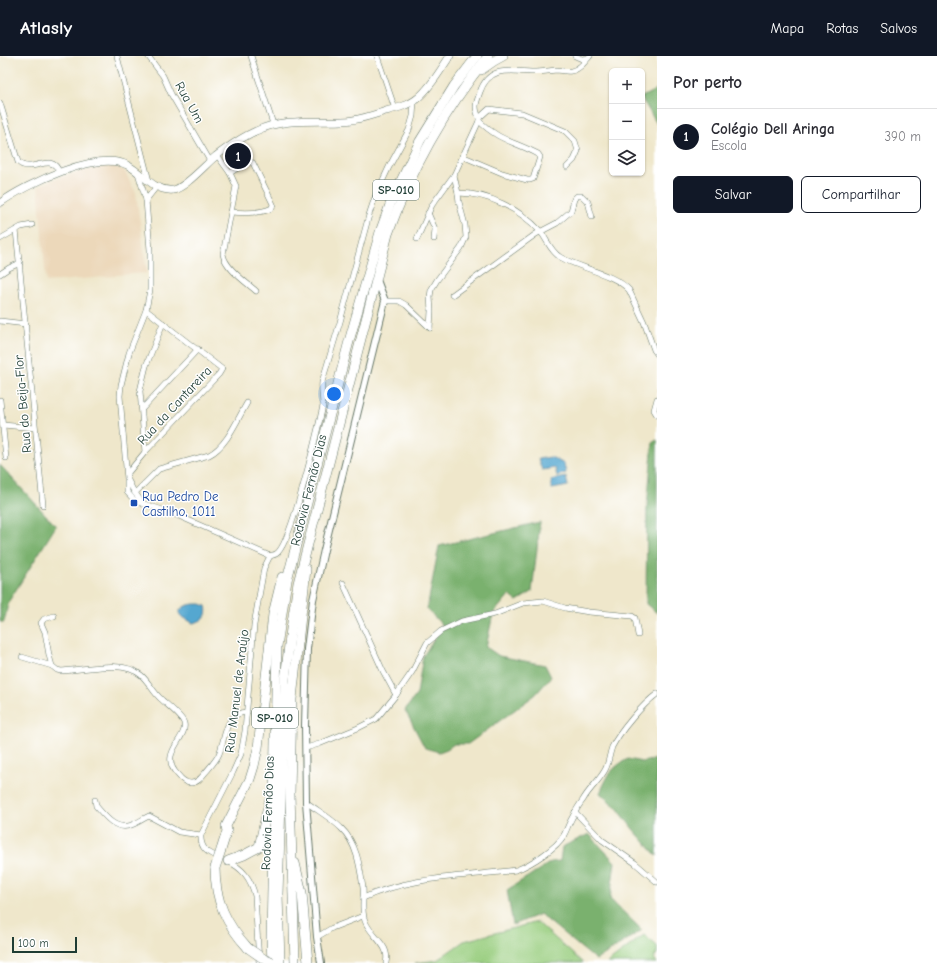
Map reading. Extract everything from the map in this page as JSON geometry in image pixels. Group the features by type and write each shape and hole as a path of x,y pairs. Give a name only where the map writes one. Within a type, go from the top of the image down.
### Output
{"highway":[{"name":"Rodovia Fernão Dias","path":"273,963 271,938 277,646 287,580 348,345 380,232 391,202 420,141 454,86 477,56"},
{"name":"Rodovia Fernão Dias","path":"280,963 278,894 285,680 298,583 376,276 398,206 428,145 446,114 488,56"},
{"path":"473,75 503,56"},
{"path":"273,963 264,959 248,948 237,936 218,899 215,884 215,868 227,831 226,826 250,779 254,766 258,748 273,614 298,514 314,477"},
{"path":"294,963 290,794 292,699 299,628 312,528"},
{"path":"280,621 282,576"},
{"path":"228,861 244,855 259,846 274,779"},
{"path":"291,853 296,865 302,893 308,963"}],"main road":[{"path":"0,203 59,172 110,161 123,164 138,172 157,186 167,189 178,188 210,161 244,137 273,124 357,120 395,109 414,101 426,90 450,56"}],"street":[{"path":"117,56 149,181"},
{"name":"Rua Um","path":"148,56 163,76 171,94 210,161"},
{"path":"251,56 273,124"},
{"path":"377,56 395,109"},
{"path":"575,56 582,59 589,57"},
{"path":"462,156 502,172 527,180 533,179 540,157 538,154 498,137 479,120 476,110 476,102 481,87 493,74 503,71 571,71 579,67 589,57"},
{"path":"138,172 146,200 151,281 146,310 129,353 121,385 120,396 127,492 135,501 178,516 270,556 279,551 289,531 297,509 323,406 321,390 322,382 369,215 375,197 389,167 409,130 413,116 414,101"},
{"path":"0,103 18,162 25,166 51,163 56,165 59,172"},
{"path":"417,239 428,213 454,175 479,120 489,109 518,112 565,131 575,140 578,151 574,160 567,167"},
{"path":"217,156 230,173 236,186 224,248 224,259 230,267 256,291"},
{"path":"230,173 247,162 253,163 273,204 272,208 269,210 255,212 231,212"},
{"path":"385,301 399,301 406,305 430,328 431,290 461,248 466,237 465,225 454,175"},
{"path":"146,200 157,186"},
{"path":"458,193 478,194 507,206 522,215 541,232 554,252 562,258 620,281 629,290 657,354"},
{"path":"452,295 541,232 557,223 571,211 577,196 582,196 586,200 592,217"},
{"path":"428,213 435,229 434,239"},
{"path":"0,239 21,227 32,225"},
{"name":"Rua do Beija-Flor","path":"16,230 43,505"},
{"path":"0,274 20,263"},
{"path":"321,963 317,937 306,802 305,725 307,649 314,600 326,542 385,301 376,276"},
{"name":"Rua da Cantareira","path":"127,476 145,452 221,372 221,367 146,310"},
{"path":"0,321 26,324"},
{"path":"145,452 140,395 141,384 146,366 163,323"},
{"path":"142,410 198,349"},
{"path":"657,399 654,410 657,415"},
{"path":"0,400 6,458"},
{"path":"135,494 159,469 209,455 216,451 223,445 247,403"},
{"path":"3,425 35,428"},
{"path":"127,476 135,494 143,504"},
{"name":"Rua Manuel de Araújo","path":"201,835 234,772 241,754 247,712 256,613 264,568 270,556"},
{"path":"343,583 396,696"},
{"path":"306,748 372,722 396,696 412,672 427,643 441,630 462,621 495,614 523,603 543,602 589,612 632,616 635,618 638,635"},
{"path":"52,666 45,632 41,623 44,619 54,616"},
{"path":"22,656 52,666 61,671 114,667 132,670 140,674 159,697 183,720 184,727 171,756 171,764 180,777 191,783 200,780 214,763 219,754 228,724 233,717 240,712 247,712"},
{"path":"363,898 386,889 427,880 510,871 523,867 536,860 559,842 564,836 583,798 605,770 609,755 618,737 657,694"},
{"path":"96,800 96,806 118,826 128,826 149,816 179,832 201,835 201,843 206,852 238,866 253,886 255,896 259,963"},
{"path":"306,802 342,828 351,840 360,866 363,916 372,933 388,953 386,963"},
{"path":"575,812 602,840 635,863 657,882"},
{"path":"317,937 332,928 363,916"}],"shaded area":[{"path":"244,143 254,156 231,170 222,157"},
{"path":"105,166 124,170 136,193 147,273 46,282 38,186 60,177"}],"green space":[{"path":"657,89 657,124 645,104 645,95"},
{"path":"657,440 657,613 646,604 647,506 653,441"},
{"path":"0,465 56,526 9,601 4,622 0,622"},
{"path":"540,522 532,592 517,601 509,595 493,614 486,647 499,656 545,665 551,677 535,695 468,744 454,744 439,752 425,748 405,710 417,694 423,656 443,626 427,609 439,546"},
{"path":"628,759 642,762 657,759 657,856 633,829 618,809 600,793 613,769"},
{"path":"589,834 615,862 610,899 642,930 596,960 540,914 513,925 507,890 551,862 560,861 562,847"},
{"path":"537,922 583,963 415,963 437,960 464,941"},
{"path":"644,935 657,946 657,953 654,958 657,963 607,963"}],"water":[{"path":"551,457 564,464 566,473 557,476 555,468 542,470 538,459"},
{"path":"566,477 568,486 552,489 551,480"},
{"path":"194,604 206,606 207,610 204,618 193,623 181,616 179,613 185,606"}],"place":[{"name":"Colégio Dell Aringa","path":"238,156"},
{"name":"Rua Pedro De Castilho, 1011","path":"134,503"}]}
